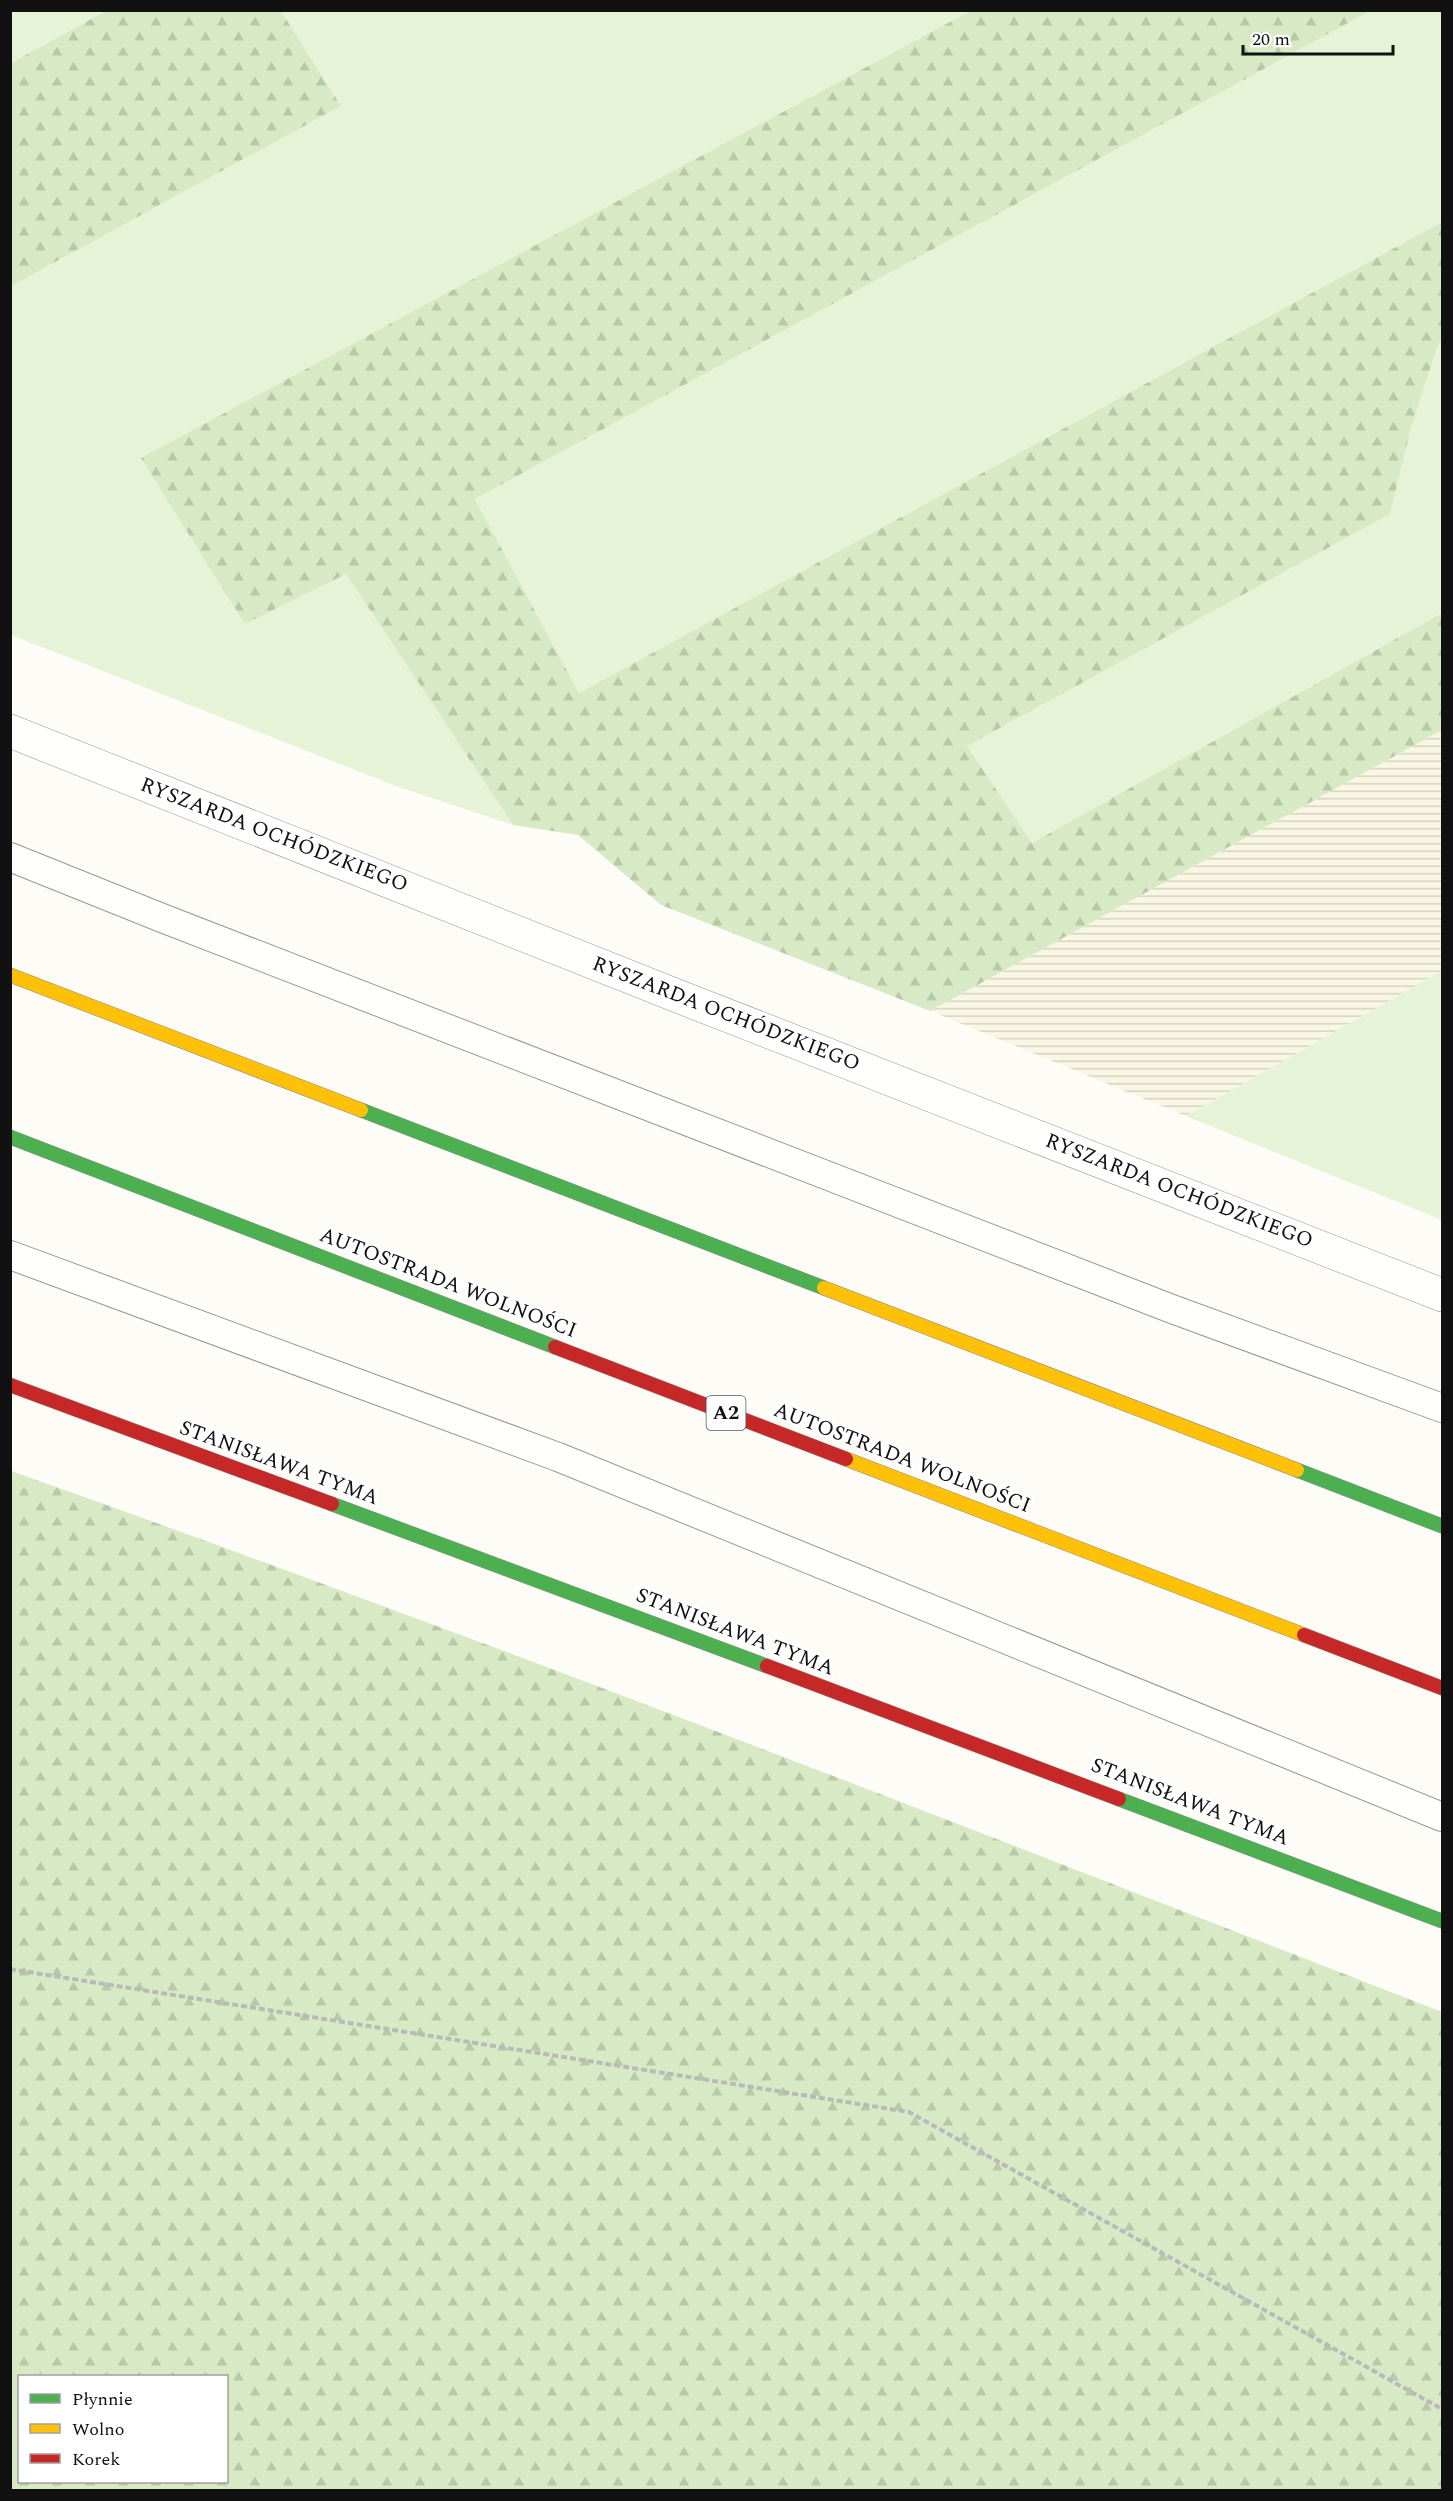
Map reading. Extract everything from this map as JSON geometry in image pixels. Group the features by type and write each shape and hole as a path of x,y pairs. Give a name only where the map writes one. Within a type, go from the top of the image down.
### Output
{"main road":[{"path":"10,975 1443,1526"},
{"name":"AUTOSTRADA WOLNOŚCI","path":"10,1137 1443,1688"},
{"name":"STANISŁAWA TYMA","path":"10,1385 602,1604 1443,1921"}],"street":[{"name":"RYSZARDA OCHÓDZKIEGO","path":"10,731 680,997 1443,1295"}],"lane":[{"path":"10,857 1172,1309 1443,1408"},
{"path":"10,1255 558,1457 1443,1817"}],"path":[{"path":"10,1969 909,2112 1443,2409"}],"shaded area":[{"path":"1442,730 1442,971 1186,1116 930,1011"}],"green space":[{"path":"11,11 106,11 11,63"},
{"path":"106,11 281,11 341,106 11,286 11,63"},
{"path":"281,11 970,11 142,458 346,574 513,825 396,786 11,635 10,286 341,106"},
{"path":"970,11 1370,11 475,499 579,693 1442,222 1442,340 1438,344 1411,428 1390,514 967,746 1032,843 1442,613 1442,730 930,1011 661,905 578,835 513,825 346,574 245,624 141,458"},
{"path":"1370,11 1442,11 1442,222 579,693 475,499"},
{"path":"1442,340 1442,613 1032,843 967,746 1390,514 1411,428 1438,343"},
{"path":"1442,971 1442,1220 1186,1116"},
{"path":"11,1471 549,1668 1442,2012 1442,2490 11,2490"}],"traffic: fast":[{"path":"361,1110 824,1288"},
{"path":"10,1137 555,1347"},
{"path":"1297,1470 1442,1526"},
{"path":"332,1504 767,1666"},
{"path":"1119,1799 1442,1921"}],"traffic: slow":[{"path":"10,975 361,1110"},
{"path":"824,1288 1297,1470"},
{"path":"846,1459 1304,1635"}],"traffic: jam":[{"path":"555,1347 846,1459"},
{"path":"10,1385 332,1504"},
{"path":"1304,1635 1442,1688"},
{"path":"767,1666 1119,1799"}]}
